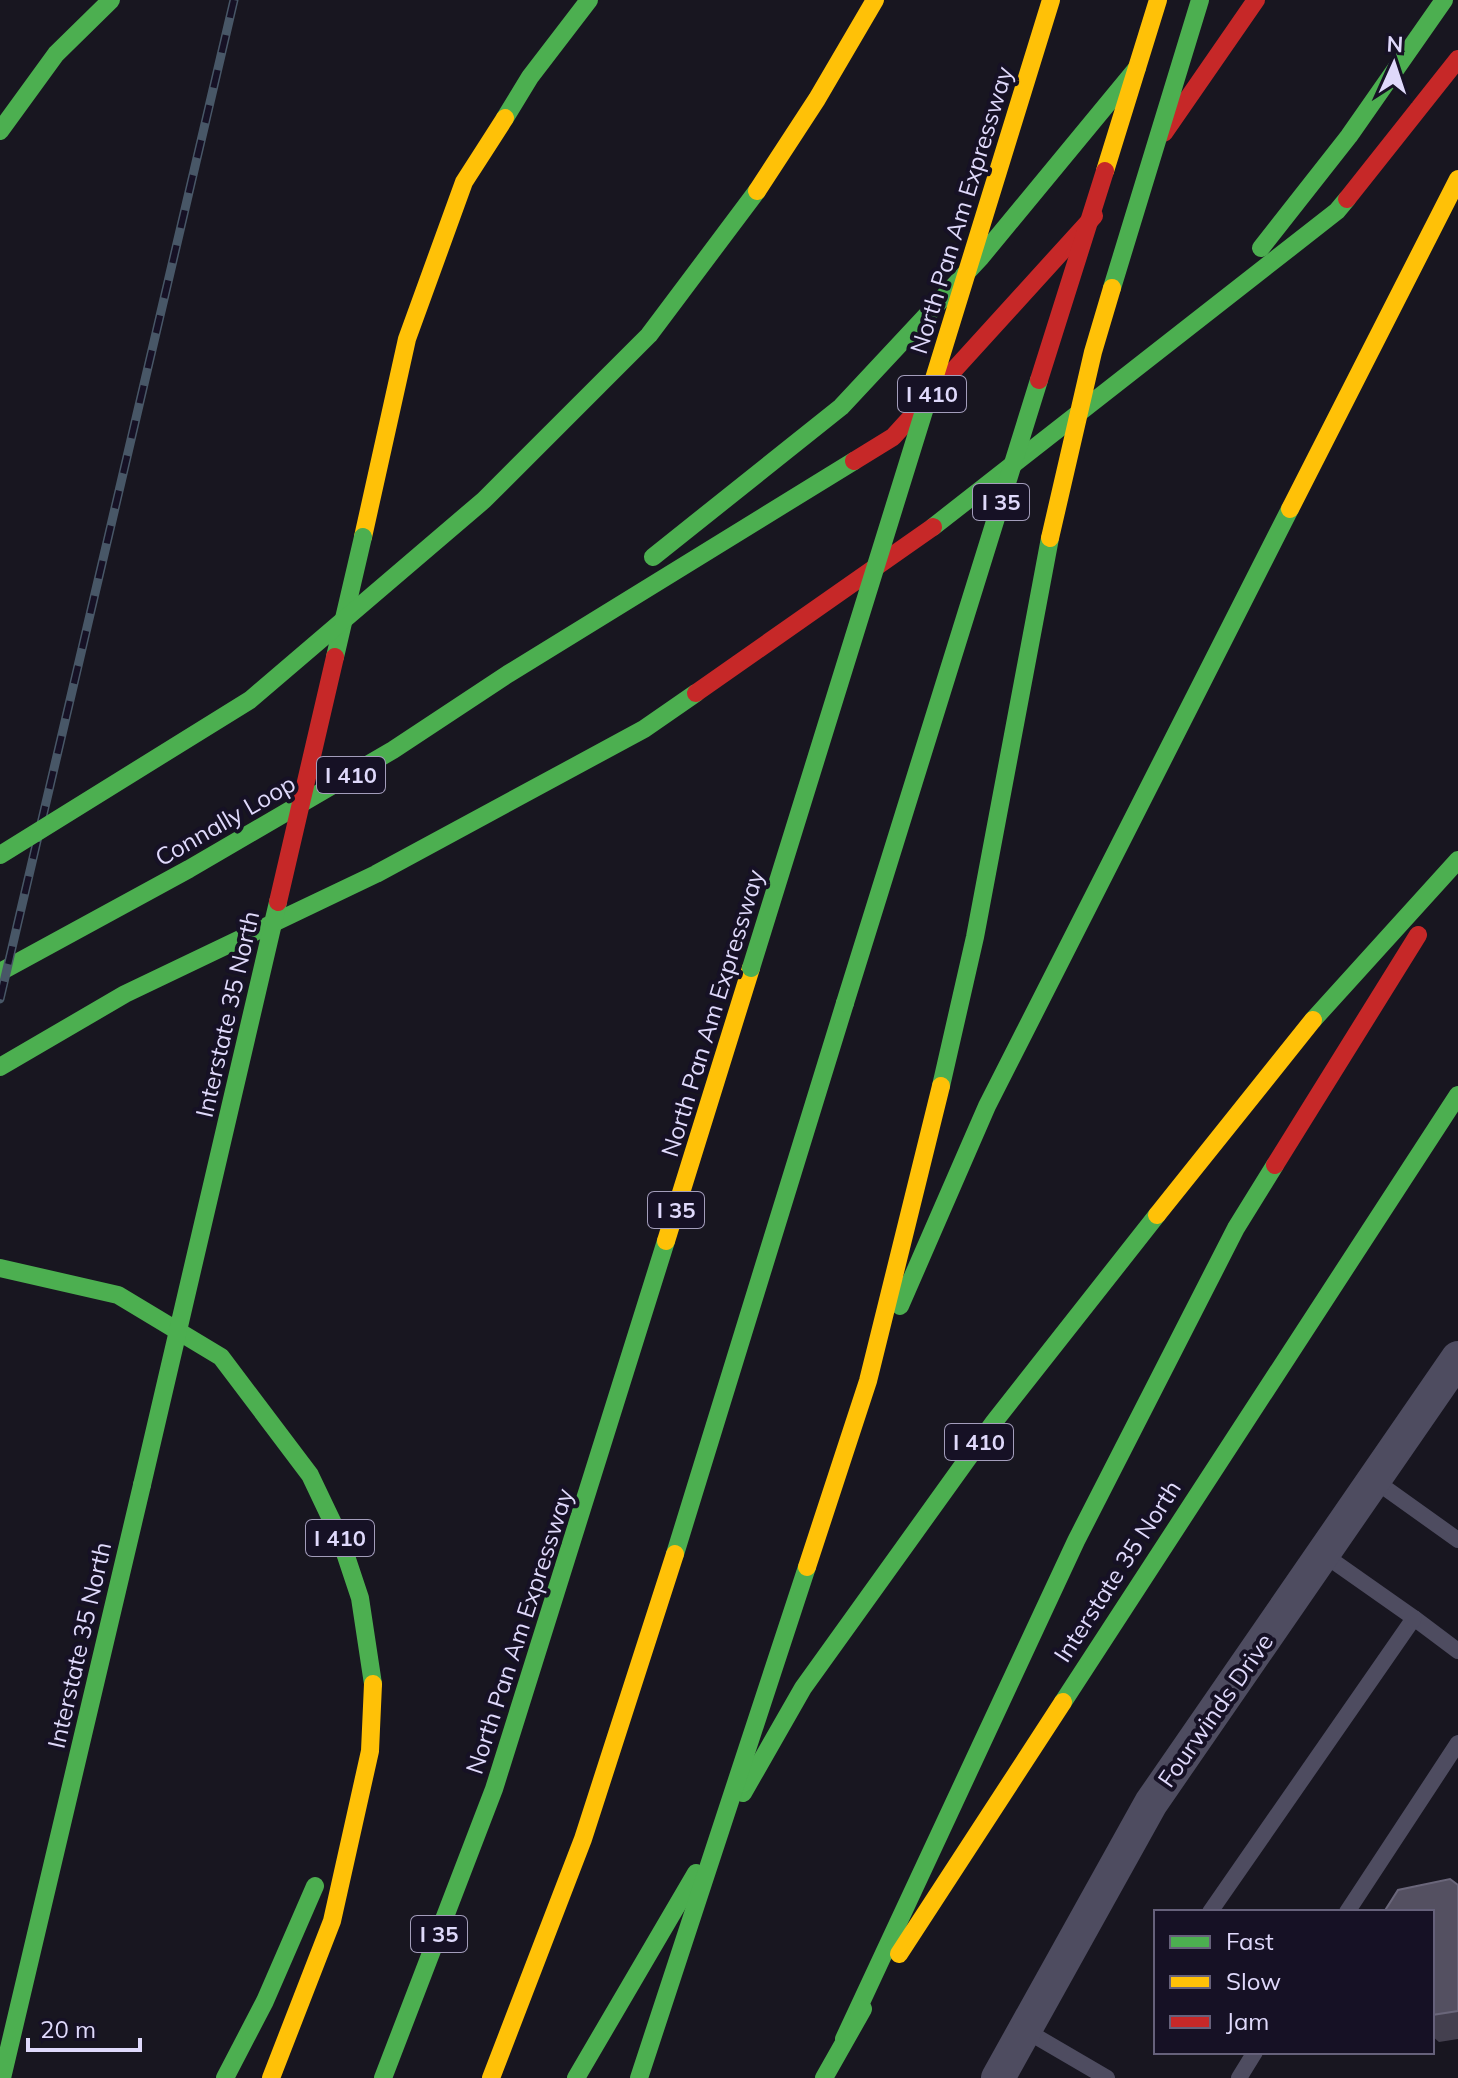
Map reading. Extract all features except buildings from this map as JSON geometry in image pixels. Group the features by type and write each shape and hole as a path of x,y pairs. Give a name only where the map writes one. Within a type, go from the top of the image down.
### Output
{"main road":[{"path":"0,131 56,54 111,0"},
{"name":"Interstate 35 North","path":"2,2078 407,339 464,182 530,77 589,0"},
{"path":"0,855 250,700 484,500 649,335 746,207 817,99 875,0"},
{"name":"North Pan Am Expressway","path":"383,2078 494,1789 1051,0"},
{"name":"I 35","path":"491,2078 583,1839 728,1386 1158,0"},
{"path":"508,674 841,407 981,257 1193,0"},
{"path":"639,2078 868,1381 972,952 1057,498 1093,352 1200,0"},
{"name":"I 410","path":"508,674 893,437 1150,154 1256,0"},
{"path":"1154,354 1274,234 1349,136 1444,0"},
{"path":"0,1067 125,994 376,874 644,729 951,514 1337,211 1458,59"},
{"path":"868,1381 987,1106 1458,179"},
{"name":"Connally Loop","path":"0,972 189,869 393,750 508,674"},
{"name":"I 410","path":"576,2078 803,1688 994,1422 1291,1045 1458,860"},
{"path":"0,961 189,869"},
{"path":"844,2039 1076,1541 1236,1228 1458,871"},
{"name":"Interstate 35 North","path":"824,2078 844,2039 1458,1095"},
{"name":"I 410","path":"0,1268 118,1295 221,1357 275,1424 310,1475 340,1538 360,1598 373,1672 370,1751 332,1921 271,2078"},
{"path":"225,2078 296,1932 370,1751"}],"street":[{"name":"Fourwinds Drive","path":"998,2078 1151,1803 1458,1358"}],"lane":[{"path":"1374,1480 1458,1540"},
{"path":"1323,1554 1458,1651"},
{"path":"1211,1910 1414,1618"},
{"path":"1348,1910 1458,1743"},
{"path":"1025,2030 1107,2078"},
{"path":"1239,2078 1254,2054"}],"railway":[{"path":"0,999 234,0"}],"traffic: fast":[{"path":"0,131 56,54 111,0"},
{"path":"505,118 530,77 589,0"},
{"path":"1112,288 1200,0"},
{"path":"1261,248 1349,136 1444,0"},
{"path":"653,557 841,407 981,257 1137,68"},
{"path":"0,855 250,700 484,500 649,335 757,191"},
{"path":"933,527 1337,211 1347,199"},
{"path":"845,1003 1039,380"},
{"path":"751,968 933,382"},
{"path":"0,972 189,869 393,750 508,674 854,461"},
{"path":"900,1306 987,1106 1290,509"},
{"path":"335,657 363,537"},
{"path":"941,1086 975,937 1050,538"},
{"path":"0,1067 125,994 376,874 644,729 696,693"},
{"path":"1313,1020 1458,860"},
{"path":"142,1485 278,902"},
{"path":"675,1554 845,1003"},
{"path":"1063,1702 1458,1095"},
{"path":"844,2039 1076,1541 1236,1228 1275,1165"},
{"path":"743,1793 803,1688 994,1422 1157,1215"},
{"path":"383,2078 494,1789 666,1241"},
{"path":"0,1268 118,1295 221,1357 310,1475 340,1538 360,1598 373,1684"},
{"path":"2,2078 142,1485"},
{"path":"639,2078 807,1567"},
{"path":"576,2078 696,1873"},
{"path":"225,2078 265,2001 315,1886"},
{"path":"824,2078 863,2009"}],"traffic: slow":[{"path":"757,191 817,99 875,0"},
{"path":"933,382 1051,0"},
{"path":"1105,171 1158,0"},
{"path":"363,537 407,339 464,182 505,118"},
{"path":"1290,509 1458,179"},
{"path":"1050,538 1093,352 1112,288"},
{"path":"666,1241 751,968"},
{"path":"1157,1215 1313,1020"},
{"path":"807,1567 868,1381 941,1086"},
{"path":"491,2078 583,1839 675,1554"},
{"path":"271,2078 332,1921 370,1751 373,1684"},
{"path":"899,1954 1063,1702"}],"traffic: jam":[{"path":"1164,133 1256,0"},
{"path":"1347,199 1458,59"},
{"path":"1039,380 1105,171"},
{"path":"854,461 893,437 1094,216"},
{"path":"696,693 933,527"},
{"path":"278,902 335,657"},
{"path":"1275,1165 1418,935"}]}
